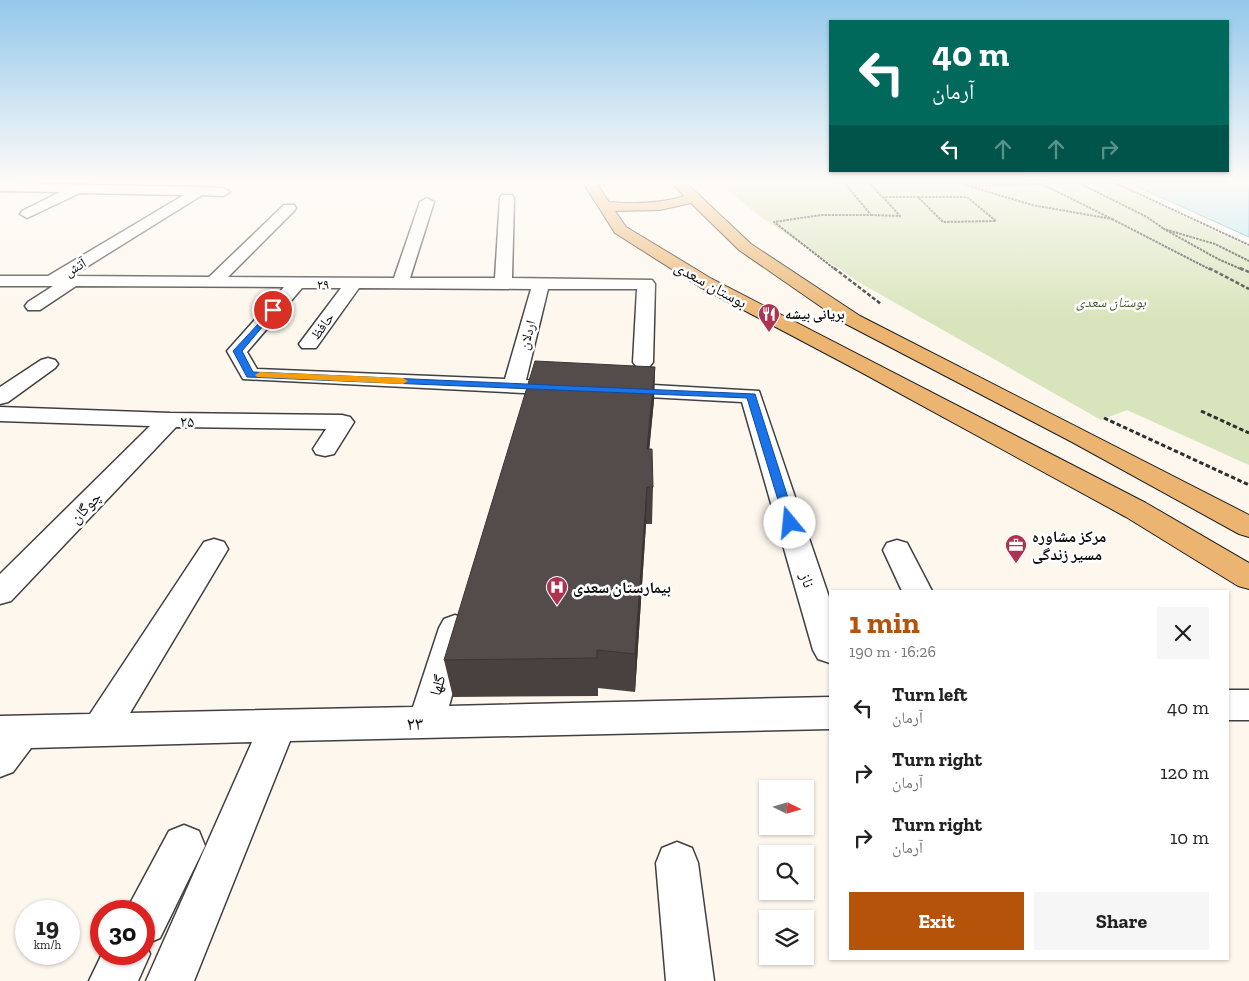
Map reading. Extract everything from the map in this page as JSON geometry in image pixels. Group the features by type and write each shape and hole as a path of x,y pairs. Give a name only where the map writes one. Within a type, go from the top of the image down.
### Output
{"main road":[{"name":"بوستان سعدی","path":"618,227 620,230 706,283 865,365 1136,510 1249,578"},
{"path":"723,227 745,247 854,320 1082,437 1249,527"}],"street":[{"name":"آتش","path":"52,281 134,227"},
{"path":"212,283 269,227"},
{"path":"400,284 419,227"},
{"path":"503,284 506,227"},
{"name":"۲۹","path":"0,281 296,284 646,284 643,362"},
{"path":"34,306 72,282"},
{"path":"296,284 237,351 250,375 514,386"},
{"name":"حافظ","path":"309,344 353,284"},
{"name":"اردلان","path":"514,386 541,284"},
{"path":"0,397 48,364"},
{"name":"ناز","path":"514,386 751,396 829,647"},
{"name":"۲۵","path":"0,414 170,420 342,422 326,449"},
{"name":"چوگان","path":"0,593 170,420"},
{"path":"100,730 214,549"},
{"path":"897,550 917,590"},
{"name":"گلها","path":"426,723 462,605"},
{"path":"1229,705 1249,705"},
{"name":"۲۳","path":"11,732 829,714"},
{"path":"170,981 278,726"},
{"path":"0,760 11,732"},
{"path":"155,901 184,846"},
{"path":"677,863 690,981"},
{"path":"113,981 121,965"}],"path":[{"path":"780,227 881,304"},
{"path":"1125,227 1249,289"},
{"path":"1161,227 1218,259 1249,272"},
{"path":"1209,227 1249,245"},
{"path":"1164,229 1215,244 1249,261"},
{"path":"1201,411 1249,433"},
{"path":"1101,416 1249,485"}],"green space":[{"name":"بوستان سعدی","path":"775,227 1206,227 1249,247 1249,465 1127,410 1101,420 862,284"}],"water":[{"path":"1226,227 1249,227 1249,237"}],"building":[{"name":"بیمارستان سعدی","path":"535,361 655,367 647,449 652,449 653,487 647,487 635,654 597,650 597,658 444,660"}],"slow traffic":[{"path":"260,375 403,381"}],"place":[{"name":"بریانی بیشه","path":"769,333"},
{"name":"مرکز مشاوره مسیر زندگی","path":"1016,564"},
{"name":"بیمارستان سعدی","path":"557,606"}],"route":[{"path":"273,310 237,351 250,375 751,396 790,523"}]}
